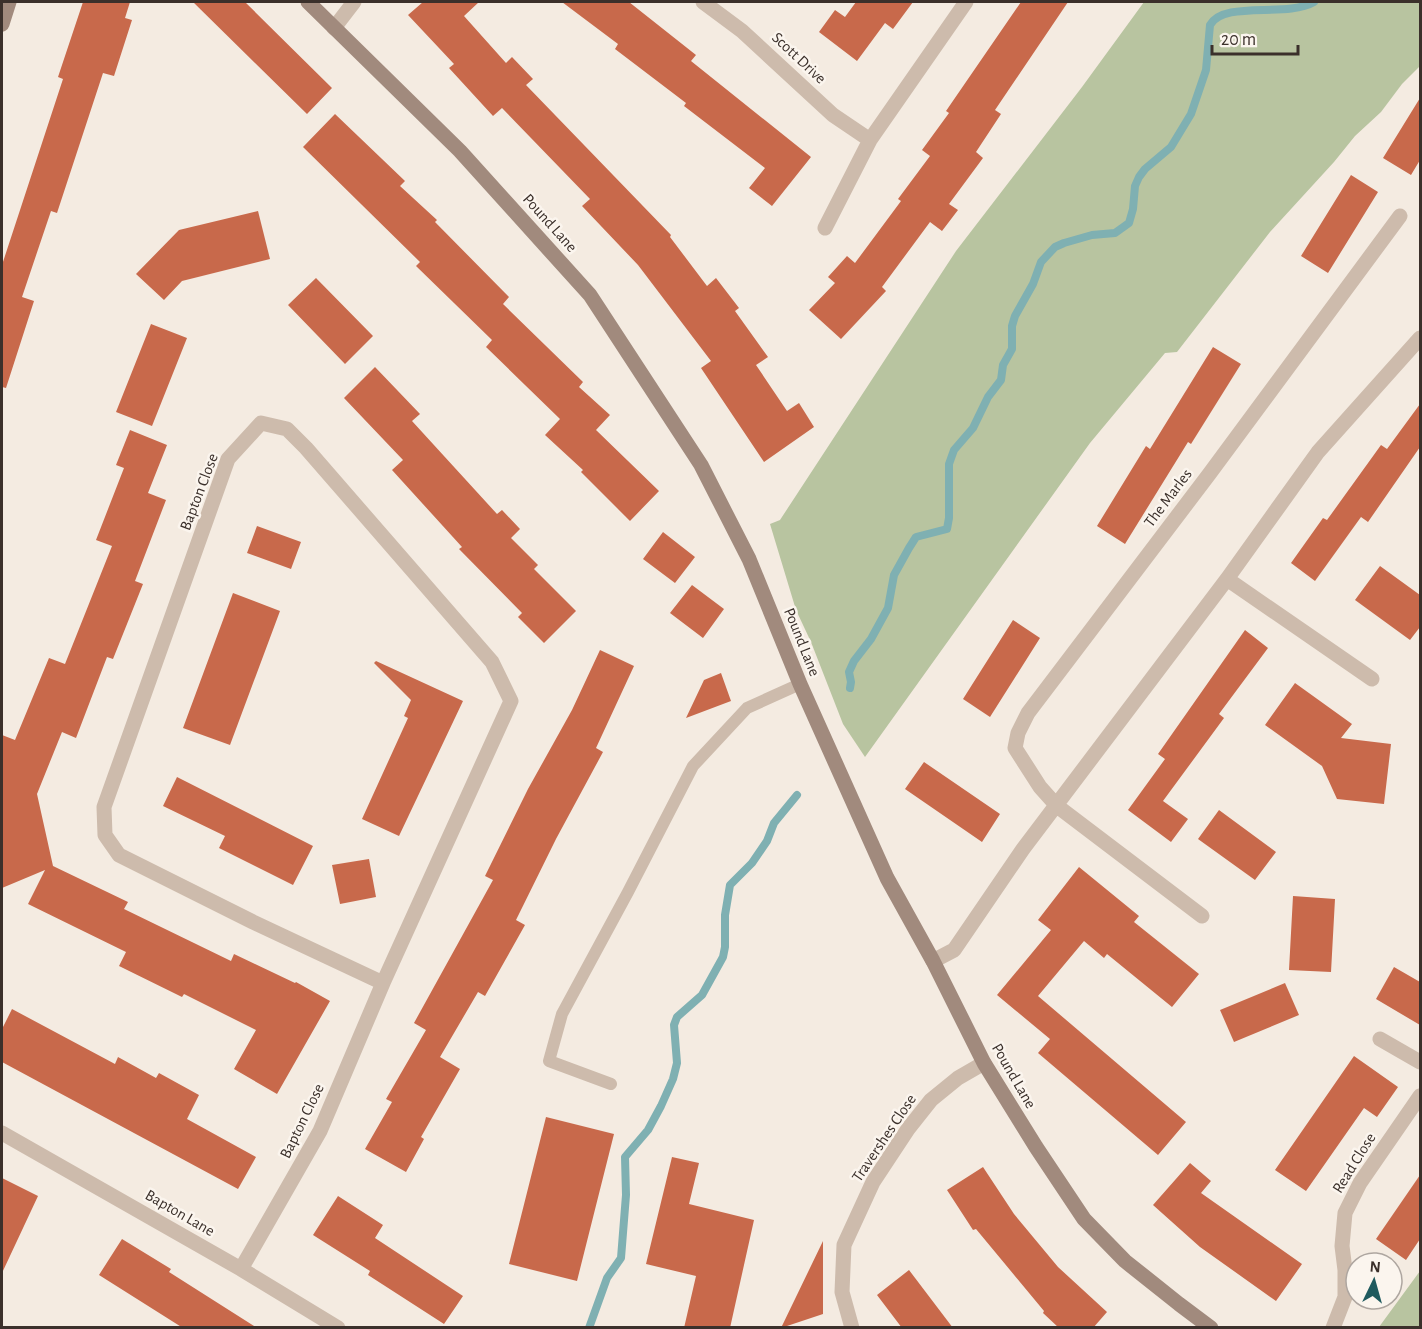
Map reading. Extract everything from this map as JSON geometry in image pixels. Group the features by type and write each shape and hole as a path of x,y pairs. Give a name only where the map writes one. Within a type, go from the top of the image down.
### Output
{"street":[{"path":"2,24 9,2"},
{"name":"Pound Lane","path":"308,2 460,151 590,295 701,465 749,560 800,684 887,878 933,961 984,1063 1084,1219 1125,1261 1211,1328"},
{"path":"334,28 354,2"},
{"name":"Scott Drive","path":"703,2 742,31 833,115 870,140"},
{"path":"825,228 870,140 966,2"},
{"name":"The Marles","path":"1202,916 1057,806 1040,787 1015,748 1018,733 1028,713 1210,473 1400,216"},
{"path":"933,961 954,950 1023,849 1227,579 1318,452 1417,348"},
{"name":"Bapton Close","path":"241,1269 320,1131 383,983 512,701 492,662 306,448 287,429 261,423 228,459 104,807 105,835 120,855 252,922 383,983"},
{"path":"1227,579 1372,679"},
{"path":"1380,1039 1420,1062"},
{"name":"Travershes Close","path":"852,1328 842,1292 844,1245 873,1182 908,1129 931,1100 958,1078 984,1063"},
{"name":"Read Close","path":"1333,1328 1345,1297 1342,1246 1345,1213 1360,1183 1420,1096"},
{"name":"Bapton Lane","path":"2,1133 241,1269 316,1322 338,1328"}],"lane":[{"path":"611,1084 549,1062 562,1014 693,766 747,708 800,684"}],"green space":[{"path":"1144,2 1420,2 1420,66 1402,84 1381,112 1355,136 1270,232 1177,352 1165,353 1090,443 865,757 843,724 796,610 770,524 780,520 956,251"},
{"path":"1420,1271 1420,1327 1379,1327 1391,1311 1404,1311 1404,1293"}],"building":[{"path":"83,2 130,2 125,18 132,20 114,76 103,73 57,213 51,211 22,297 34,301 6,388 2,387 2,265 63,79 58,77"},
{"path":"193,2 245,2 332,88 307,114"},
{"path":"423,2 479,2 464,16 506,63 512,57 533,79 526,85 671,235 670,237 707,286 716,278 739,308 735,311 768,357 756,365 787,411 799,403 814,427 764,462 701,368 711,361 638,265 582,206 590,199 502,108 493,116 449,68 454,64 408,15"},
{"path":"562,2 629,2 696,55 691,61 811,157 772,206 749,188 765,168 684,106 686,103 615,49 618,44"},
{"path":"856,2 913,2 893,29 885,23 857,61 819,32 835,10 845,17"},
{"path":"1021,2 1068,2 995,110 1001,114 976,152 983,158 949,204 958,210 942,231 930,222 882,287 886,291 841,339 809,310 835,283 828,277 847,256 855,263 901,201 898,199 930,156 922,150 949,113 946,111"},
{"path":"1420,98 1420,160 1411,175 1383,158"},
{"path":"335,114 405,181 400,186 437,220 435,222 509,297 503,304 583,382 579,387 610,415 596,430 659,491 630,521 581,472 583,470 545,435 560,419 486,347 492,340 416,266 420,262 303,147"},
{"path":"1351,175 1378,192 1328,273 1301,256"},
{"path":"258,211 270,259 182,281 164,300 136,274 179,230"},
{"path":"316,278 373,336 345,364 288,305"},
{"path":"151,324 187,338 152,426 116,412"},
{"path":"1213,347 1241,364 1191,444 1188,442 1125,544 1097,526 1146,446 1150,449"},
{"path":"375,367 420,414 412,421 497,514 502,510 520,529 511,538 538,565 534,569 576,611 544,643 518,617 522,613 459,549 462,547 392,470 403,460 344,398"},
{"path":"1420,404 1420,447 1368,522 1361,517 1315,581 1291,563 1323,518 1327,520 1381,445 1387,449"},
{"path":"130,430 167,445 148,493 166,500 135,581 143,584 113,659 107,657 76,738 62,732 37,794 53,866 128,902 124,909 231,961 234,954 296,982 330,1001 277,1094 234,1069 256,1030 184,994 182,997 119,966 126,952 28,904 45,870 2,888 2,735 15,740 49,658 65,664 112,546 96,540 124,468 116,465"},
{"path":"257,526 301,542 291,569 247,553"},
{"path":"663,532 695,557 675,583 643,559"},
{"path":"1380,566 1420,595 1420,627 1410,640 1355,600"},
{"path":"692,585 724,609 703,638 670,613"},
{"path":"233,593 280,611 230,745 183,728"},
{"path":"1013,620 1040,638 990,717 963,699"},
{"path":"1245,630 1268,648 1219,714 1224,718 1163,801 1188,819 1171,842 1128,810 1165,759 1158,754"},
{"path":"600,650 634,666 596,748 603,752 516,920 525,925 485,996 478,992 440,1057 460,1069 421,1137 424,1139 406,1172 365,1149 392,1102 386,1099 426,1030 414,1023 493,880 485,876 528,789 572,710"},
{"path":"376,661 463,701 399,836 362,819 408,718 404,716 411,700 374,663"},
{"path":"721,673 731,701 686,718 704,680"},
{"path":"1295,683 1352,724 1341,738 1391,744 1384,804 1337,799 1322,766 1265,725"},
{"path":"924,762 1000,814 982,842 905,789"},
{"path":"177,777 313,846 293,885 219,848 225,836 163,806"},
{"path":"1219,810 1276,852 1255,880 1198,839"},
{"path":"369,859 376,897 340,904 332,865"},
{"path":"1079,867 1139,916 1134,922 1199,974 1172,1007 1107,954 1104,958 1084,941 1038,996 1186,1122 1158,1155 1038,1053 1050,1039 997,995 1051,930 1038,920"},
{"path":"1293,896 1335,899 1331,972 1289,970"},
{"path":"1394,967 1420,982 1420,1025 1376,999"},
{"path":"1285,983 1299,1015 1234,1042 1220,1010"},
{"path":"12,1009 115,1064 118,1057 156,1078 159,1073 199,1095 187,1119 256,1157 238,1189 2,1062 2,1029"},
{"path":"1354,1056 1398,1087 1377,1117 1364,1108 1306,1191 1275,1170"},
{"path":"546,1117 614,1134 577,1281 509,1264"},
{"path":"672,1157 699,1163 689,1204 754,1220 730,1328 684,1328 696,1276 646,1264"},
{"path":"1190,1163 1211,1181 1201,1193 1302,1264 1276,1301 1200,1247 1153,1205"},
{"path":"983,1167 1014,1214 1058,1267 1107,1312 1093,1328 1059,1328 1043,1313 1044,1311 976,1229 973,1230 947,1190"},
{"path":"1420,1175 1420,1239 1406,1260 1404,1251 1393,1251 1376,1239"},
{"path":"2,1178 38,1196 2,1273"},
{"path":"338,1196 383,1225 375,1238 463,1296 444,1324 368,1275 370,1271 313,1235"},
{"path":"122,1239 171,1269 169,1272 257,1328 183,1328 99,1275"},
{"path":"823,1241 823,1314 781,1328"},
{"path":"909,1270 953,1328 902,1328 877,1295"}],"waterway":[{"path":"850,688 849,672 888,608 894,575 909,548 916,537 947,529 949,464 954,450 973,428 988,397 1001,380 1003,365 1012,349 1012,326 1015,316 1033,284 1041,262 1055,247 1064,243 1092,235 1115,233 1129,223 1135,186 1139,177 1171,147 1191,114 1206,70 1210,25 1217,17 1242,11 1302,7 1314,2"},
{"path":"589,1328 607,1278 621,1258 626,1195 625,1157 648,1130 673,1079 677,1063 674,1025 677,1017 702,995 723,957 725,915 730,885 752,863 767,841 774,823 797,795"}]}
